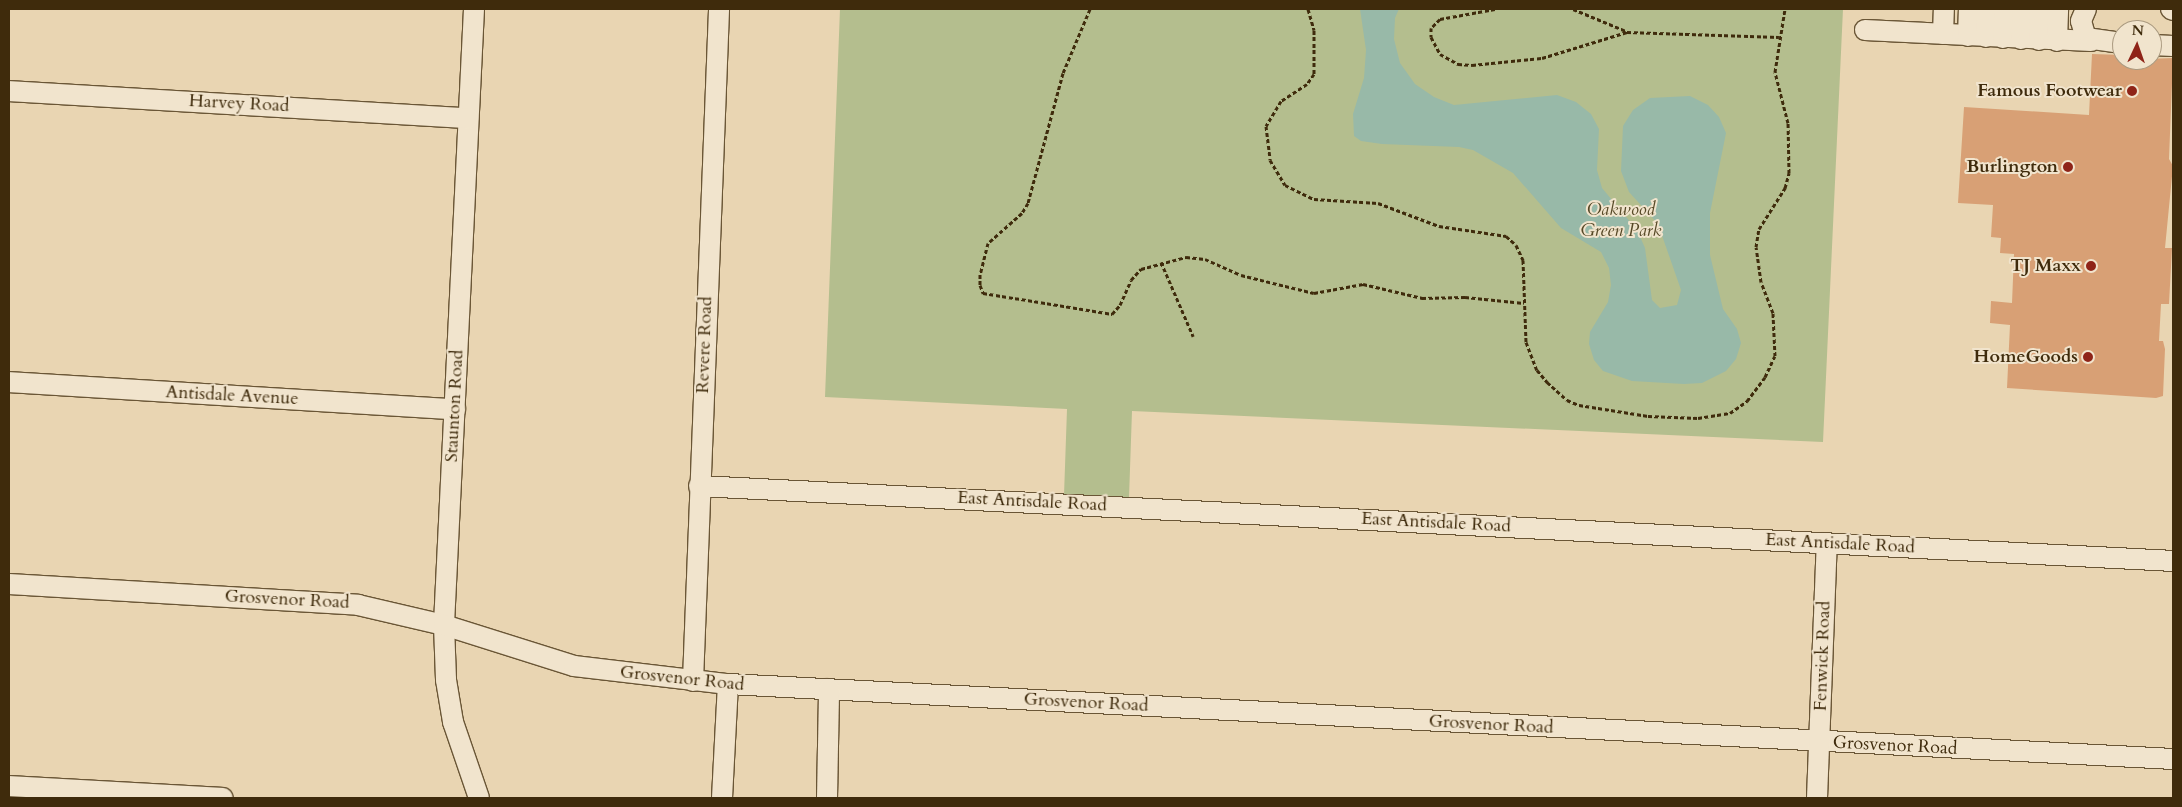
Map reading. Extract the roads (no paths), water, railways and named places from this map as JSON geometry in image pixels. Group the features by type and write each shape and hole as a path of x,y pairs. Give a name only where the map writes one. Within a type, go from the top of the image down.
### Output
{"street":[{"name":"Staunton Road","path":"474,9 444,625 446,680 453,722 479,798"},
{"name":"Revere Road","path":"693,681 699,486 720,9"},
{"path":"1943,34 1944,9"},
{"path":"1969,9 2012,38"},
{"path":"1978,9 2012,38"},
{"path":"1987,9 2012,38"},
{"path":"1996,9 2012,38"},
{"path":"2005,9 2012,38"},
{"path":"2012,38 2014,9"},
{"path":"2012,38 2022,9"},
{"path":"2012,38 2031,9"},
{"path":"2012,38 2040,9"},
{"path":"2012,38 2049,9"},
{"path":"2012,38 2058,9"},
{"path":"2086,9 2081,28 2086,38 2091,41"},
{"path":"1865,30 2112,42"},
{"name":"Harvey Road","path":"9,91 468,118"},
{"name":"Antisdale Avenue","path":"9,382 455,409"},
{"name":"East Antisdale Road","path":"699,486 2173,561"},
{"name":"Fenwick Road","path":"1817,798 1827,543"},
{"name":"Grosvenor Road","path":"9,584 358,605 444,625 574,666 728,684 2173,759"},
{"path":"722,798 728,684"},
{"path":"827,798 829,689"},
{"path":"9,786 223,798"}],"place":[{"name":"Famous Footwear","path":"2132,91"},
{"name":"Burlington","path":"2068,167"},
{"name":"TJ Maxx","path":"2091,266"},
{"name":"HomeGoods","path":"2088,357"}],"park label":[{"name":"Oakwood Green Park","path":"1621,221"}]}
